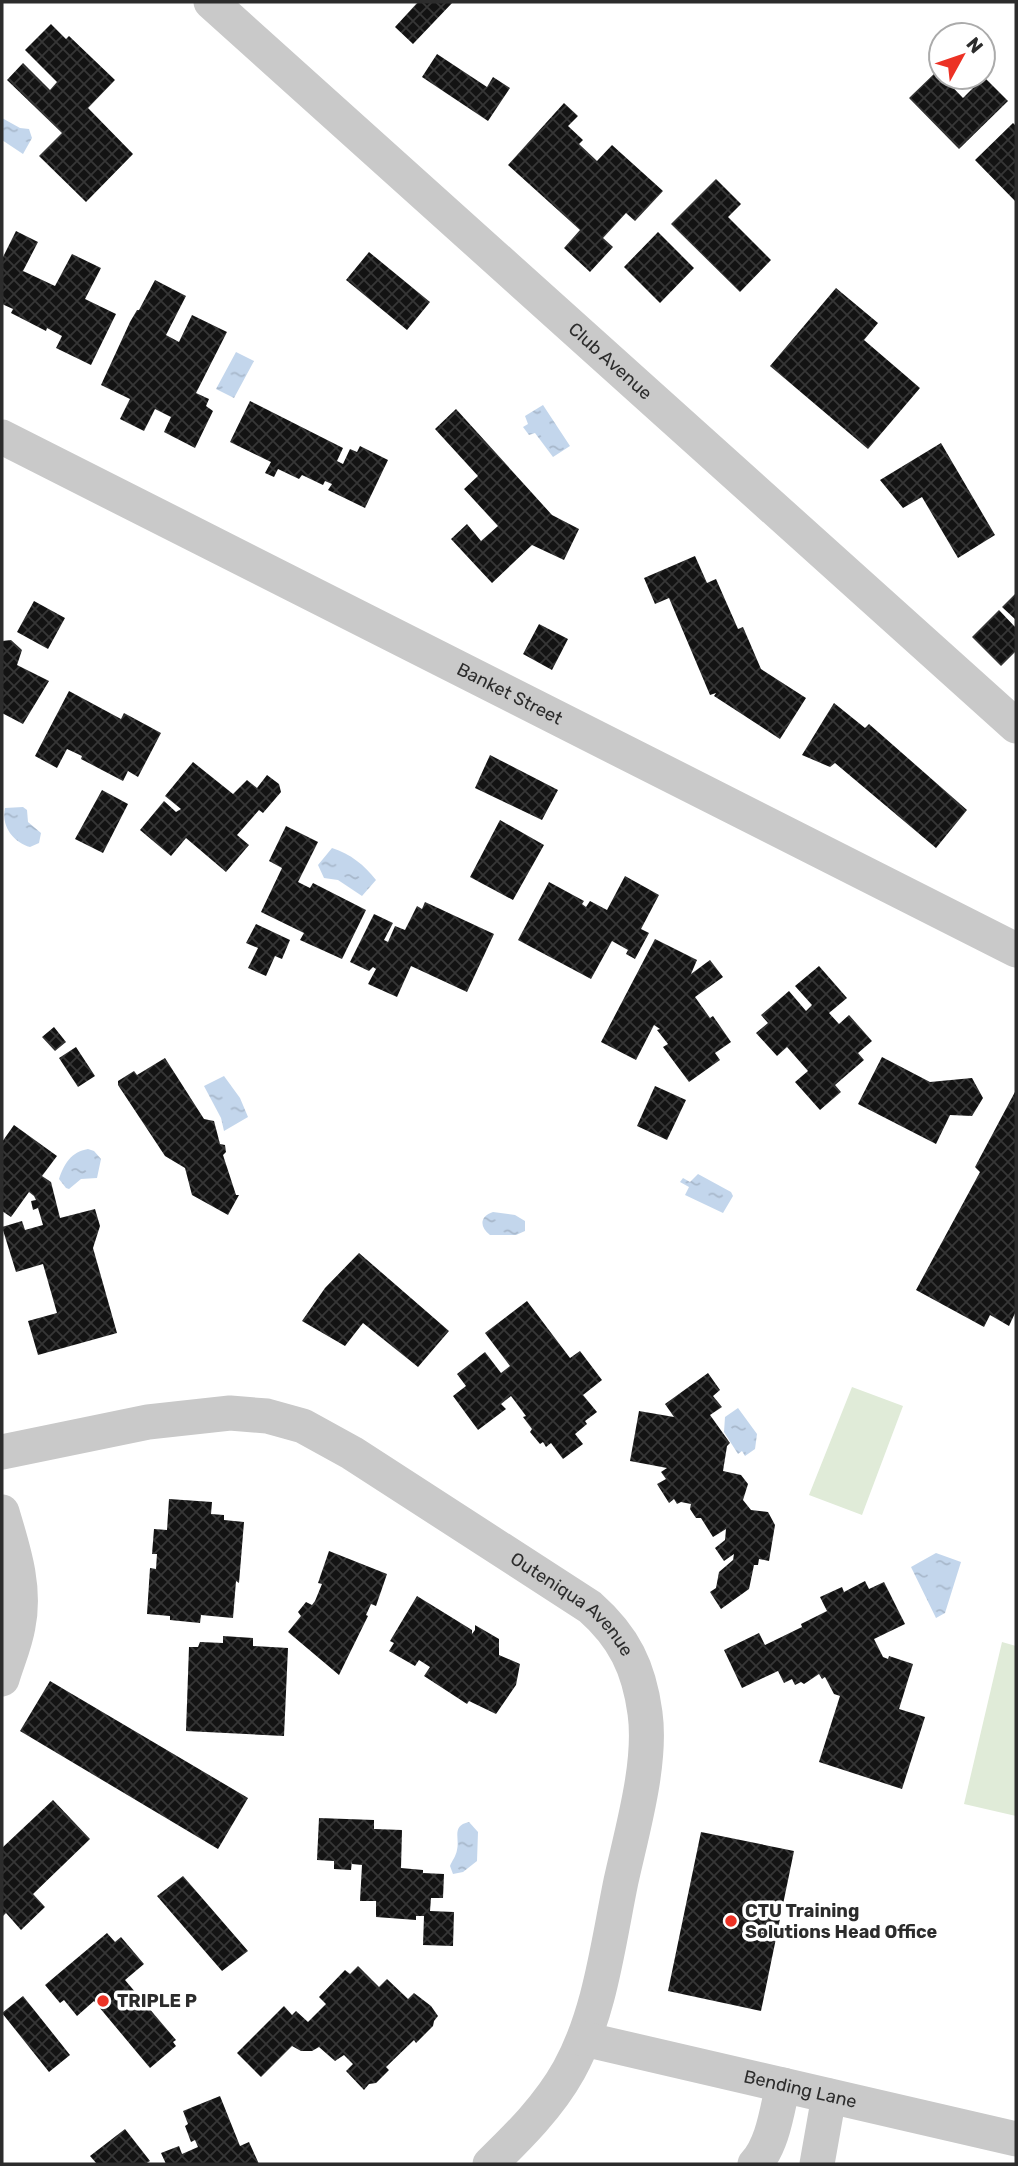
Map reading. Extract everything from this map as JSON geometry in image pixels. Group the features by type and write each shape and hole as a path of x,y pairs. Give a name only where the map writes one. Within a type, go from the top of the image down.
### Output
{"street":[{"name":"Club Avenue","path":"211,2 1014,722"},
{"name":"Banket Street","path":"2,437 1016,950"},
{"name":"Outeniqua Avenue","path":"2,1452 148,1422 230,1413 267,1416 303,1426 352,1453 578,1600 607,1623 621,1640 636,1670 645,1713 647,1743 600,1981 584,2039 568,2071 546,2104 490,2164"},
{"path":"2,1513 17,1562 20,1586 19,1625 2,1679"},
{"name":"Bending Lane","path":"584,2039 1016,2139"},
{"path":"755,2164 772,2129 783,2085"},
{"path":"817,2164 829,2096"}],"green space":[{"path":"852,1387 903,1406 862,1515 809,1495"},
{"path":"1002,1642 1016,1646 1016,1816 964,1804"}],"water":[{"path":"2,118 20,128 29,129 32,138 23,154 2,140"},
{"path":"236,352 254,361 234,398 216,389"},
{"path":"543,405 570,446 553,457 535,433 529,435 523,427 528,424 525,416"},
{"path":"23,807 27,810 28,822 41,833 39,843 30,847 14,837 5,821 5,808"},
{"path":"332,848 357,861 376,880 362,896 338,880 324,878 318,865"},
{"path":"224,1076 240,1098 248,1117 224,1131 221,1118 204,1086"},
{"path":"88,1149 101,1159 97,1178 81,1179 69,1189 66,1188 59,1179 66,1164 77,1153"},
{"path":"698,1174 731,1192 733,1196 723,1213 685,1195 689,1187 680,1182 683,1178 690,1182"},
{"path":"493,1212 515,1215 525,1221 525,1231 516,1235 490,1235 482,1222"},
{"path":"738,1408 757,1434 755,1449 745,1456 742,1451 738,1454 724,1432 725,1417"},
{"path":"936,1553 961,1562 945,1613 936,1618 911,1567"},
{"path":"469,1822 478,1832 477,1861 463,1872 453,1874 450,1866 457,1850 458,1829"}],"building":[{"path":"418,2 453,2 413,44 395,27"},
{"path":"51,24 66,39 69,36 115,80 88,108 133,154 86,202 39,156 62,133 7,80 23,63 50,90 57,82 25,50"},
{"path":"437,54 487,87 493,77 510,88 488,121 422,77"},
{"path":"927,81 927,91 956,91 963,98 970,91 997,90 1008,101 959,149 909,98"},
{"path":"564,103 578,116 568,126 583,140 579,144 597,161 612,145 663,191 635,221 626,213 603,238 613,247 590,272 564,248 580,230 508,165"},
{"path":"1013,123 1016,126 1016,202 975,160"},
{"path":"716,179 741,204 728,217 771,260 740,292 671,224"},
{"path":"16,231 38,242 23,271 55,286 72,254 101,268 85,299 116,314 91,365 56,348 62,336 11,313 13,309 2,304 2,259"},
{"path":"658,232 694,268 660,303 624,267"},
{"path":"369,252 430,302 407,330 346,280"},
{"path":"155,280 186,296 166,335 179,342 192,315 227,332 196,393 209,399 206,406 213,411 195,448 164,432 171,417 155,409 144,431 120,419 130,399 101,385 130,322"},
{"path":"836,288 878,323 864,340 920,388 868,449 770,366"},
{"path":"250,401 343,448 337,461 343,464 350,449 357,452 360,446 388,460 365,508 328,490 332,484 325,481 323,485 302,475 299,479 278,469 274,477 265,473 271,462 230,442"},
{"path":"456,409 552,515 579,529 564,560 532,545 492,583 451,539 467,524 481,541 498,526 464,489 478,476 435,429"},
{"path":"941,443 995,535 958,558 922,497 903,508 880,480"},
{"path":"695,556 707,583 716,579 738,629 743,627 761,669 806,698 780,739 714,696 716,693 710,695 669,598 655,604 644,578"},
{"path":"1016,593 1016,620 1002,607"},
{"path":"34,601 65,618 48,649 17,632"},
{"path":"999,610 1016,628 1016,651 1001,666 972,637"},
{"path":"539,624 568,639 552,670 523,654"},
{"path":"11,640 22,650 17,665 49,681 23,724 2,713 2,641"},
{"path":"69,691 121,719 124,713 161,733 138,777 128,771 123,781 67,749 57,768 35,756"},
{"path":"834,703 865,728 869,724 967,810 936,848 835,763 830,767 802,755"},
{"path":"490,755 558,790 542,820 475,788"},
{"path":"193,762 233,794 247,780 257,788 267,775 279,784 281,792 263,813 259,810 237,835 249,845 226,872 186,838 171,856 140,830 164,801 176,812 181,809 165,796"},
{"path":"102,790 128,804 103,853 75,839"},
{"path":"500,820 544,845 513,900 470,877"},
{"path":"286,826 318,842 298,882 310,888 313,883 366,910 342,959 300,940 304,933 261,912 282,868 269,861"},
{"path":"625,876 659,895 641,929 649,933 635,959 626,954 628,950 612,941 591,979 518,940 549,882 584,901 582,904 586,907 590,901 607,910"},
{"path":"425,902 494,934 467,992 411,966 397,997 368,984 376,969 373,967 369,971 350,962 374,914 393,923 384,940 388,942 395,926 405,930 417,906 422,909"},
{"path":"256,924 290,940 282,959 275,956 266,976 248,968 258,948 246,943"},
{"path":"655,939 697,960 691,974 710,960 723,977 695,997 710,1018 713,1016 731,1042 715,1053 720,1060 689,1082 663,1047 668,1044 657,1030 660,1029 654,1025 636,1060 601,1042"},
{"path":"819,966 847,998 829,1013 839,1024 849,1015 872,1041 858,1053 864,1060 835,1085 841,1092 820,1110 795,1082 808,1071 787,1047 777,1056 756,1033 768,1023 761,1015 789,991 806,1011 812,1005 795,986"},
{"path":"54,1027 66,1042 55,1051 42,1037"},
{"path":"76,1047 95,1076 78,1087 59,1058"},
{"path":"882,1057 930,1082 972,1078 983,1098 972,1116 950,1115 936,1144 858,1104"},
{"path":"165,1058 204,1119 214,1121 220,1144 225,1145 226,1152 223,1155 236,1195 239,1195 228,1215 192,1195 185,1168 165,1156 118,1085 118,1081 134,1071 137,1075"},
{"path":"655,1086 686,1100 667,1140 637,1126"},
{"path":"1016,1090 1016,1311 1009,1326 990,1315 984,1327 916,1290 980,1172 975,1167"},
{"path":"14,1125 57,1156 42,1176 51,1182 60,1218 95,1209 100,1226 93,1248 117,1333 38,1355 28,1321 57,1313 43,1264 16,1272 2,1227 22,1221 25,1230 43,1225 38,1208 33,1210 31,1201 36,1200 29,1192 11,1217 2,1211 2,1142"},
{"path":"359,1253 449,1331 418,1367 363,1323 345,1346 302,1321 325,1288"},
{"path":"527,1301 570,1358 580,1351 602,1380 583,1395 597,1412 585,1421 587,1424 575,1434 583,1444 563,1459 551,1443 546,1447 543,1442 540,1444 530,1432 532,1429 523,1417 526,1416 511,1396 501,1404 506,1409 478,1430 453,1396 466,1386 457,1374 485,1352 501,1373 510,1366 485,1333"},
{"path":"708,1373 720,1390 713,1396 722,1407 710,1415 730,1443 727,1446 723,1471 741,1475 748,1484 743,1500 751,1510 768,1512 775,1525 769,1561 759,1559 758,1565 754,1565 749,1589 721,1609 710,1592 716,1588 719,1572 733,1560 734,1554 724,1561 715,1548 725,1540 726,1529 713,1537 701,1518 696,1518 690,1509 691,1504 677,1504 674,1499 669,1503 657,1484 666,1479 661,1472 667,1468 630,1461 639,1411 674,1417 665,1404"},
{"path":"169,1499 212,1502 211,1514 224,1515 224,1520 244,1522 233,1618 201,1615 200,1623 147,1614 150,1568 156,1569 157,1554 152,1554 154,1529 167,1530"},
{"path":"329,1551 387,1574 376,1606 371,1604 366,1615 368,1616 339,1675 288,1632 301,1616 298,1612 306,1602 312,1605 315,1601 322,1584 318,1583"},
{"path":"865,1581 869,1589 884,1582 905,1624 874,1639 883,1657 888,1659 889,1656 913,1664 899,1709 925,1717 902,1789 819,1762 840,1696 834,1694 825,1677 822,1679 819,1674 804,1684 801,1682 795,1685 792,1679 784,1683 778,1671 742,1688 724,1650 759,1633 765,1645 802,1627 801,1624 827,1611 820,1597 842,1587 844,1592"},
{"path":"417,1596 472,1630 472,1634 475,1625 499,1639 499,1655 520,1664 516,1685 496,1714 469,1701 467,1704 424,1676 430,1667 419,1660 415,1666 389,1651 394,1643 390,1641"},
{"path":"223,1636 253,1638 253,1646 288,1648 284,1736 186,1731 189,1647 198,1647 200,1642 223,1643"},
{"path":"50,1681 248,1798 218,1849 20,1731"},
{"path":"53,1800 90,1839 33,1894 45,1907 21,1930 6,1913 2,1917 2,1848"},
{"path":"319,1818 374,1820 374,1829 402,1830 401,1868 444,1874 443,1898 431,1898 430,1911 454,1912 453,1946 423,1945 424,1916 416,1916 416,1920 376,1917 376,1901 360,1901 362,1865 352,1864 352,1861 351,1870 334,1869 334,1861 317,1860"},
{"name":"CTU Training Solutions Head Office","path":"701,1832 794,1851 761,2011 668,1991"},
{"name":"TRIPLE P","path":"183,1876 248,1951 222,1971 157,1896"},
{"name":"TRIPLE P","path":"107,1933 115,1942 121,1937 144,1964 125,1980 176,2040 173,2042 176,2046 150,2068 94,2001 77,2016 64,2000 60,2003 45,1985"},
{"path":"358,1966 379,1987 387,1979 408,1999 414,1993 431,2006 438,2016 433,2026 416,2043 414,2040 386,2067 389,2070 376,2083 369,2084 364,2090 346,2071 353,2064 344,2055 335,2061 319,2047 312,2051 301,2051 292,2046 261,2077 237,2053 284,2006 292,2015 296,2011 308,2022 326,2004 319,1997 345,1970 350,1974"},
{"path":"23,1996 70,2055 49,2072 2,2013"},
{"path":"220,2096 240,2146 249,2142 259,2164 166,2164 161,2153 179,2146 182,2154 198,2147 195,2140 191,2142 183,2111"},
{"path":"125,2129 150,2161 145,2164 97,2164 90,2156"}],"place":[{"name":"CTU Training Solutions Head Office","path":"731,1921"},
{"name":"TRIPLE P","path":"103,2001"}]}
